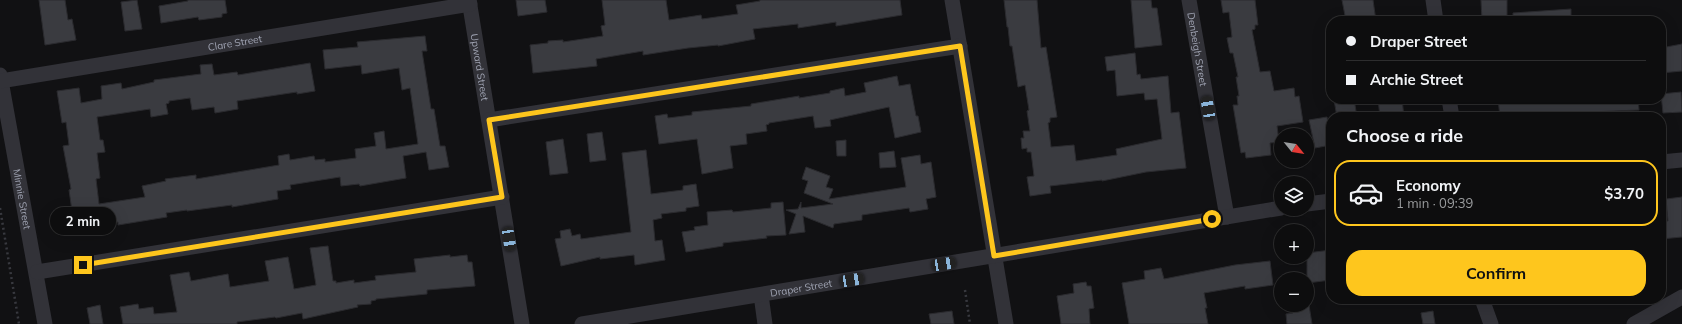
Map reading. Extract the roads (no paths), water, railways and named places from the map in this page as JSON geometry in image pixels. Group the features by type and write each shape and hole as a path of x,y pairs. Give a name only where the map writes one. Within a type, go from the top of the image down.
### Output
{"street":[{"path":"952,0 1006,324"},
{"name":"Denbeigh Street","path":"1189,0 1227,217"},
{"path":"1433,0 1435,16"},
{"name":"Clare Street","path":"0,79 469,2"},
{"name":"Upward Street","path":"469,2 522,324"},
{"path":"489,120 960,46"},
{"name":"Minnie Street","path":"0,79 37,272 45,324"},
{"path":"1666,162 1682,160"},
{"path":"37,272 502,197"},
{"path":"1314,203 1326,202"},
{"name":"Draper Street","path":"582,324 1274,209"},
{"path":"760,295 765,324"},
{"path":"1634,324 1682,297"},
{"path":"1482,324 1483,304"},
{"path":"1484,304 1491,324"}]}
